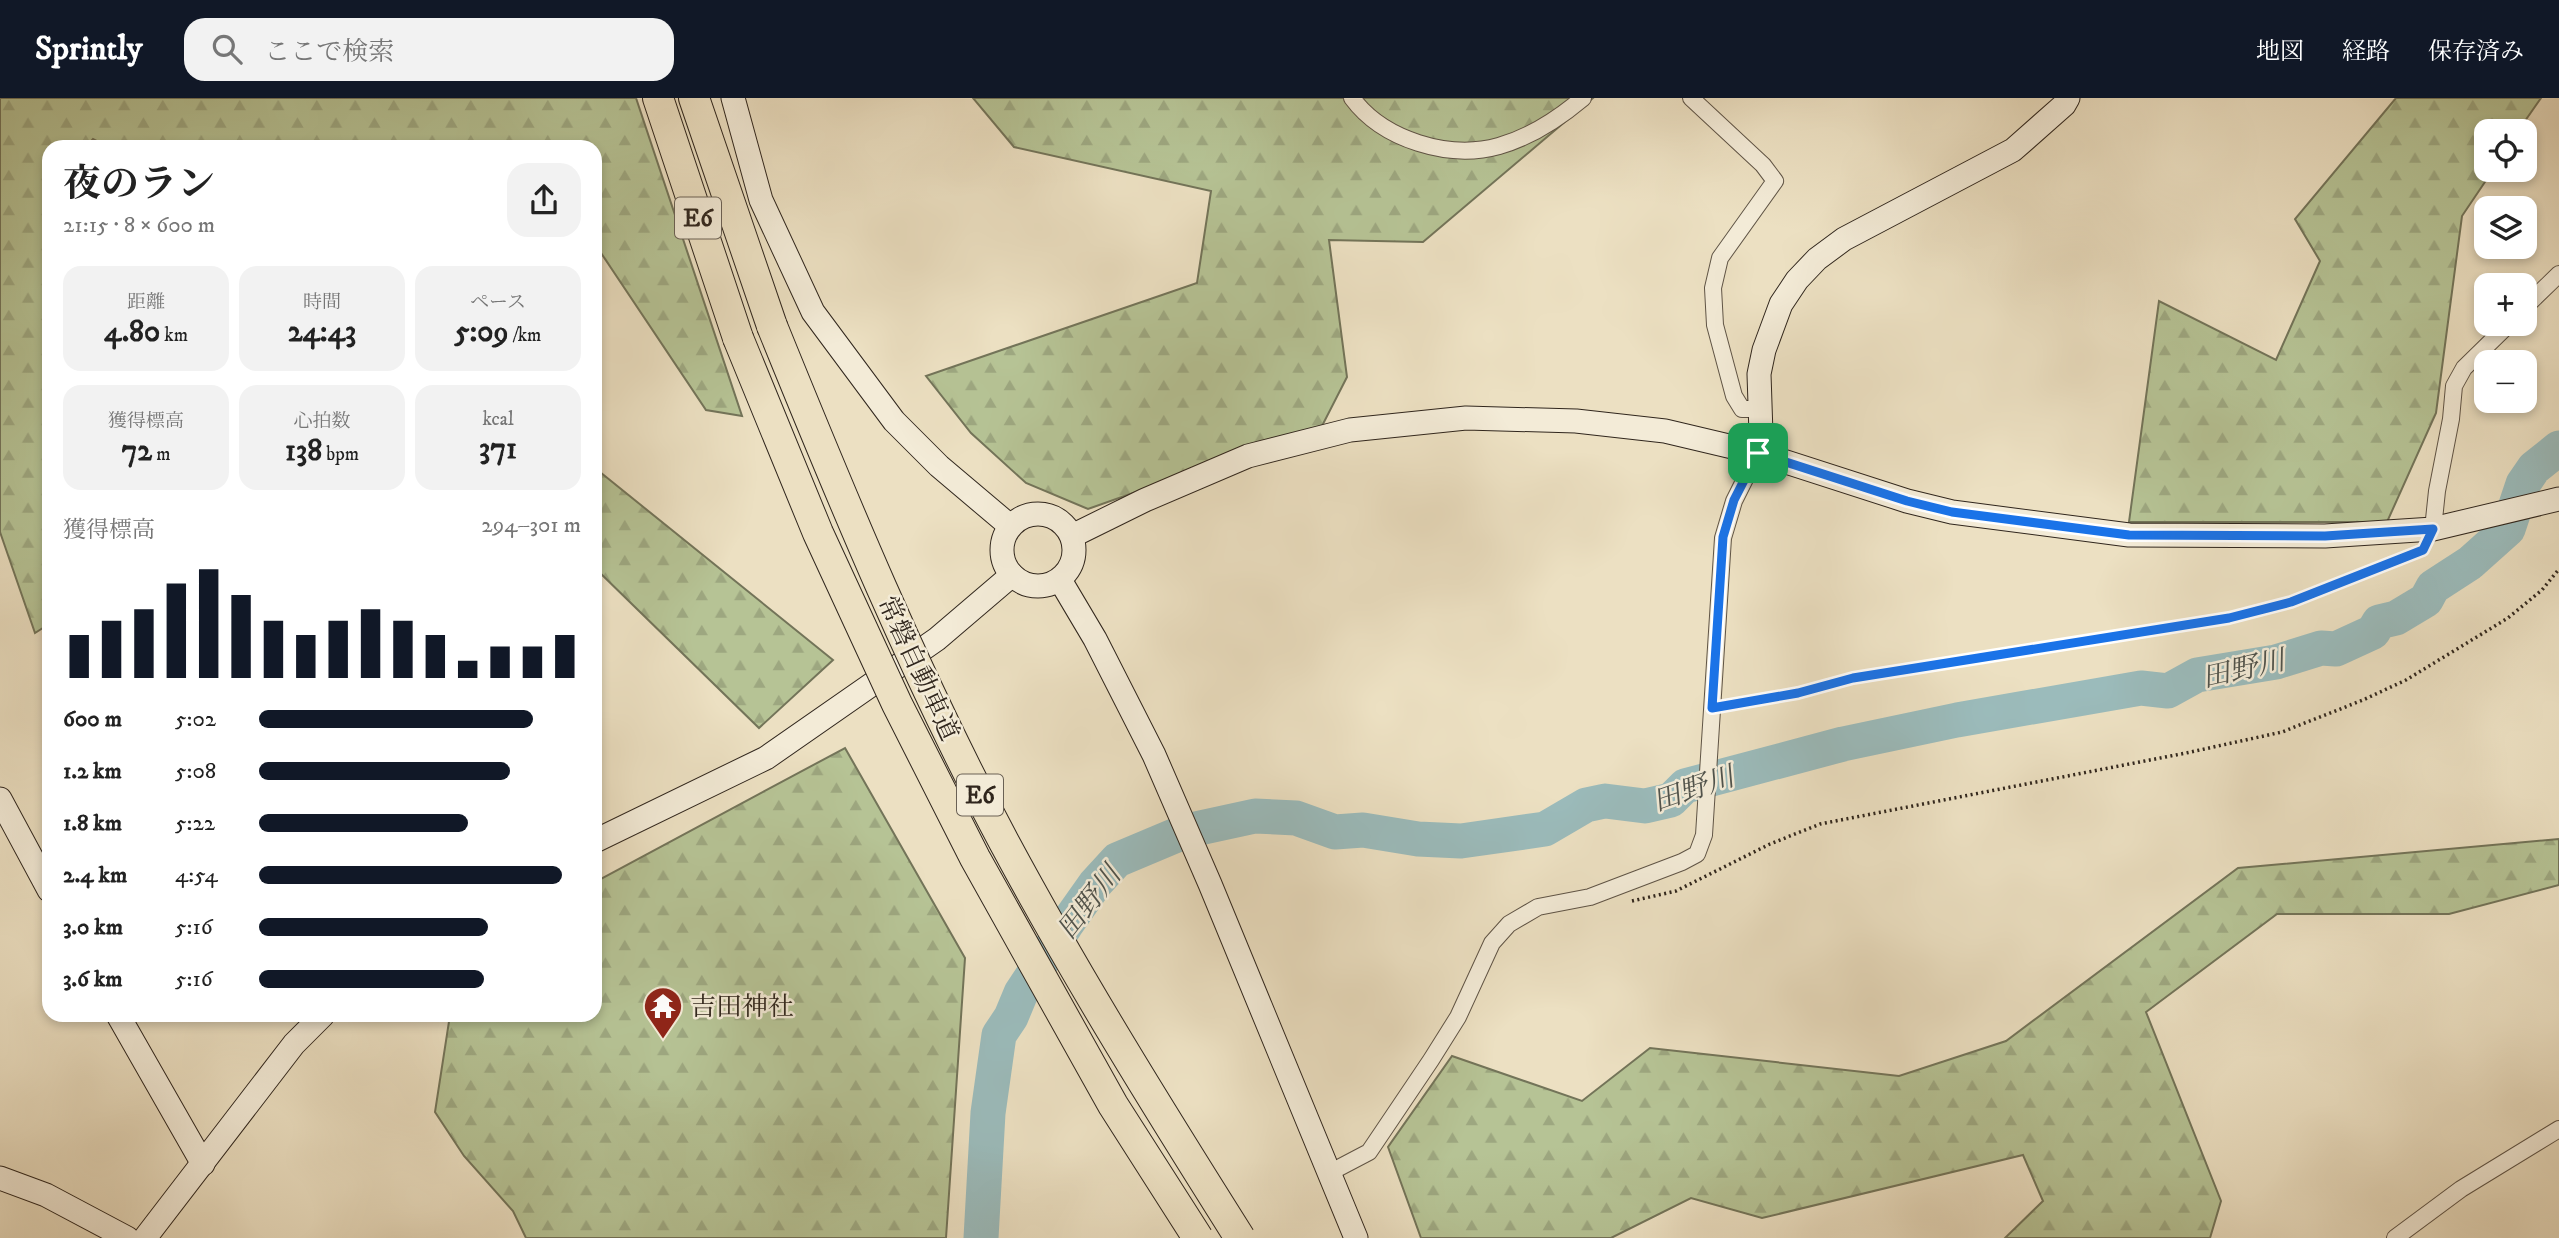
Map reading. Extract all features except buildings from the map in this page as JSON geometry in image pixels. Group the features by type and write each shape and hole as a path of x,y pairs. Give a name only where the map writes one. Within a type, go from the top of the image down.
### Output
{"highway":[{"name":"常磐自動車道","path":"658,98 738,338 818,533 897,704 975,858 1113,1105 1198,1238"},
{"name":"常磐自動車道","path":"694,98 772,326 850,519 922,680 998,831 1144,1086 1240,1238"}],"street":[{"path":"733,98 761,200 813,313 894,421 939,466 1010,526"},
{"path":"1352,98 1384,128 1416,144 1453,150 1497,147 1529,135 1560,117 1583,98"},
{"path":"1691,98 1763,165 1774,181 1720,258 1713,288 1715,326 1734,396 1742,409 1761,408"},
{"path":"1329,1173 1369,1152 1451,1028 1492,943 1509,924 1538,907 1590,897 1697,854 1704,835 1723,537 1734,500 1758,453 1761,434 1759,374 1764,350 1782,304 1797,280 1817,259 1844,239 2013,150 2064,105 2068,98"},
{"path":"2537,295 2559,274"},
{"path":"2433,529 2454,386 2464,368 2497,336"},
{"path":"1072,536 1145,500 1248,456 1350,430 1466,418 1576,421 1665,431 1758,453 1907,501 1952,512 2129,535 2325,536 2433,529 2552,501"},
{"path":"1028,515 1049,515 1059,519 1072,536 1074,555 1067,573 1060,580 1040,587 1020,582 1012,575 1002,557 1002,546 1010,526 1028,515"},
{"path":"602,838 766,758 937,639 1012,575"},
{"path":"1060,580 1095,639 1163,776 1356,1238"},
{"path":"0,799 42,877"},
{"path":"122,1022 203,1164"},
{"path":"145,1238 294,1044 316,1022"},
{"path":"2395,1238 2461,1189 2559,1129"},
{"path":"0,1178 46,1195 127,1238"}],"path":[{"path":"1712,708 1798,693 1853,678 2229,618 2291,602 2423,550 2433,529"},
{"path":"1621,904 1676,891 1770,844 1820,824 2281,732 2406,680 2508,618 2542,590 2559,569"}],"green space":[{"path":"0,98 636,98 742,416 706,410 602,254 602,140 42,140 42,628 35,633 0,532"},
{"path":"973,98 1593,98 1423,242 1329,240 1347,377 1322,426 1088,509 1026,483 971,433 926,376 1197,283 1211,191 1014,147"},
{"path":"2396,98 2541,98 2526,119 2474,119 2474,182 2485,182 2462,216 2436,413 2387,522 2129,522 2159,301 2276,360 2320,261 2295,219"},
{"path":"602,474 833,660 759,728 602,575"},
{"path":"845,748 965,958 946,1238 526,1238 513,1211 464,1156 435,1112 449,1022 602,1022 602,878"},
{"path":"2559,839 2559,885 2449,914 2277,914 2146,1012 2221,1201 2210,1238 2005,1238 2043,1201 2023,1155 1762,1218 1691,1198 1611,1238 1421,1238 1388,1147 1452,1056 1582,1101 1650,1048 1899,1076 2006,1041 2238,868"}],"waterway":[{"name":"田野川","path":"981,1238 988,1113 999,1035 1011,1017 1021,993 1066,925 1095,884 1117,860 1186,831 1255,816 1296,818 1335,832 1363,830 1418,839 1461,841 1545,829 1586,805 1605,801 1645,806 1671,800 1685,786 1843,744 1957,720 2141,688 2168,691 2197,675 2276,662 2321,648 2336,649 2373,632 2379,622 2396,618 2426,600 2433,587 2470,563 2508,529 2523,484 2534,468 2559,448"}],"place":[{"name":"吉田神社","path":"663,1040"}],"route":[{"path":"1758,453 1907,501 1952,512 2129,535 2325,536 2433,529 2423,550 2291,602 2229,618 1853,678 1798,693 1712,708 1723,537 1734,500 1758,453"}]}
